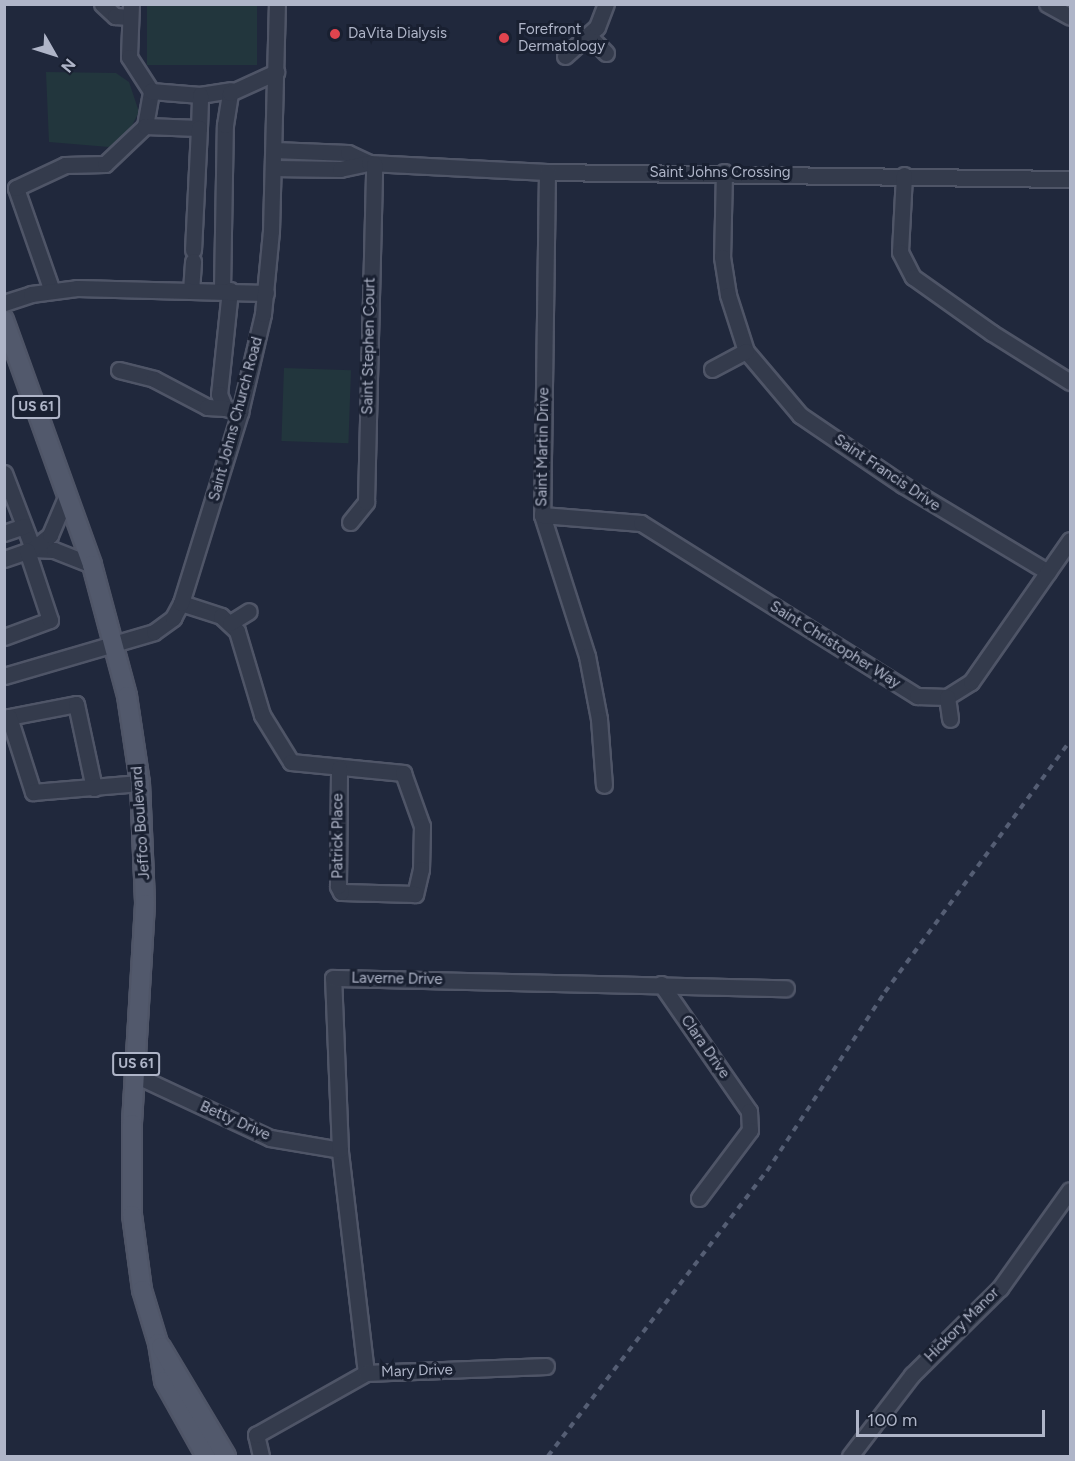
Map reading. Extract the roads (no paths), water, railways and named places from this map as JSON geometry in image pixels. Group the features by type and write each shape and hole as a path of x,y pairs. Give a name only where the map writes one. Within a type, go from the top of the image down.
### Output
{"main road":[{"name":"Jeffco Boulevard","path":"6,332 11,358 67,495 92,565 115,645 140,783 145,904 135,1075 132,1215 142,1290 158,1343 164,1381 206,1456"},
{"name":"Jeffco Boulevard","path":"158,1343 226,1456"}],"street":[{"path":"52,291 16,188 65,165 105,164 145,126 151,91 129,57 131,11 115,16 102,4"},
{"name":"Saint Johns Church Road","path":"4,676 115,645 165,626 181,603 266,293 274,150 278,4"},
{"path":"565,56 597,27 606,4"},
{"path":"1047,4 1071,17"},
{"path":"589,36 606,53"},
{"path":"151,91 200,95 231,90 276,72"},
{"path":"231,90 225,125 226,290 219,394 233,410"},
{"path":"188,290 193,256 200,95"},
{"path":"145,126 199,128"},
{"name":"Saint Johns Crossing","path":"274,150 348,153 371,164"},
{"name":"Saint Johns Crossing","path":"273,168 347,169 371,164 547,172 724,172 1071,179"},
{"name":"Saint Stephen Court","path":"350,522 366,501 371,164"},
{"name":"Saint Martin Drive","path":"547,172 542,515 586,656 599,719 604,785"},
{"name":"Saint Francis Drive","path":"724,172 722,257 728,295 746,351 800,415 903,485 1048,572"},
{"path":"904,175 900,252 913,277 992,333 1071,382"},
{"path":"4,303 52,291 226,290 266,293"},
{"path":"712,369 746,351"},
{"path":"120,370 154,379 207,407 233,410"},
{"path":"4,473 24,526 50,620 4,637"},
{"path":"4,559 30,550 50,536 67,495"},
{"name":"Saint Christopher Way","path":"542,515 641,524 917,696 947,697"},
{"path":"4,532 24,526"},
{"path":"950,719 947,697 971,682 1071,540"},
{"path":"30,550 54,550 92,565"},
{"path":"181,603 231,623 249,611"},
{"name":"Patrick Place","path":"231,623 241,638 262,715 288,759 339,768 403,773 422,826 421,869 415,894 341,892 338,886 339,768"},
{"path":"94,788 76,704 7,718 33,792 94,788 140,783"},
{"name":"Laverne Drive","path":"366,1373 340,1150 333,978 786,988"},
{"name":"Clara Drive","path":"661,984 749,1111 750,1130 699,1198"},
{"name":"Betty Drive","path":"135,1075 270,1138 340,1150"},
{"name":"Hickory Manor","path":"850,1456 912,1375 1000,1288 1071,1190"},
{"name":"Mary Drive","path":"261,1456 256,1435 366,1373 546,1366"}],"railway":[{"path":"548,1456 767,1171 885,992 1070,741"}],"place":[{"name":"DaVita Dialysis","path":"335,34"},
{"name":"Forefront Dermatology","path":"504,38"}]}
